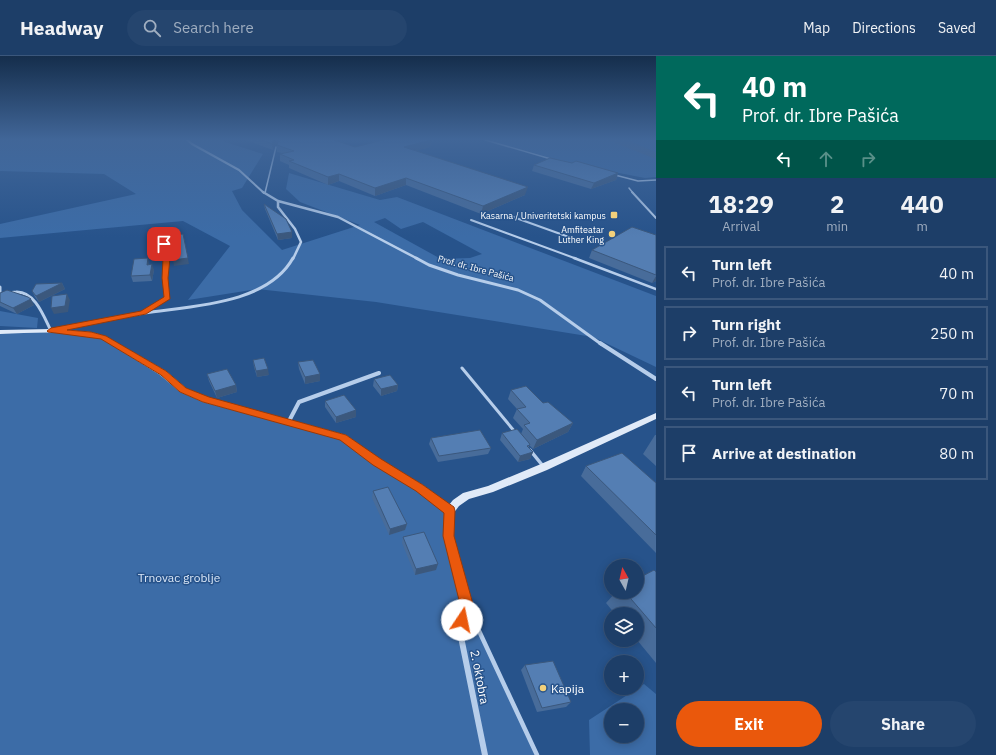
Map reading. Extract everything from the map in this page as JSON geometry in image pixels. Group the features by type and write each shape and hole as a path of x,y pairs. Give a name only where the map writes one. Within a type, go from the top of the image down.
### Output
{"street":[{"name":"Prof. dr. Ibre Pašića","path":"241,172 278,202 338,217 429,265 458,275 518,290 540,300 603,345 656,379"},
{"name":"Prof. dr. Ibre Pašića","path":"51,331 144,312 211,304 247,296 265,286 289,266 301,242 295,229 278,207 278,202"},
{"name":"Prof. dr. Ibre Pašića","path":"144,312 167,298 165,278 166,258 161,230"},
{"path":"0,287 0,294 16,292 23,293 35,301 51,331"},
{"name":"Prof. dr. Ibre Pašića","path":"0,332 51,331 91,334 103,337 164,373 183,390 206,400 343,437 377,462 420,488 450,511"},
{"path":"288,423 298,402 379,373"},
{"path":"450,511 456,503 466,496 490,489 544,467 656,416"},
{"name":"2. oktobra","path":"466,604 462,620 461,638 485,755"}],"lane":[{"path":"266,193 271,172"},
{"path":"612,174 638,181 656,180"},
{"path":"629,188 656,218"},
{"path":"505,214 580,240"},
{"path":"471,220 656,288"},
{"path":"462,368 516,433"},
{"path":"525,444 544,467"},
{"path":"450,511 448,536 466,604 537,755"}],"green space":[{"path":"21,172 252,172 242,188 232,191 242,210 282,250 360,225 300,202 286,189 289,173 380,200 397,197 656,296 656,367 593,337 376,302 257,289 188,300 230,246 183,221 0,238 0,224 136,194 104,174","holes":["385,218 401,229 423,222 482,254 470,258 441,259 374,222"]},
{"path":"612,172 656,172 656,177 645,178"},
{"path":"0,311 38,318 37,328 0,326"},
{"name":"Trnovac groblje","path":"51,331 103,337 183,390 206,400 343,437 450,511 448,536 466,603 537,755 0,755 0,332"},
{"path":"644,684 656,694 656,755 590,755 589,720 604,710 604,743 644,743 644,703 615,703 627,695 644,695"}],"building":[{"path":"315,172 480,172 528,187 483,206 406,178 375,188 339,174 328,177"},
{"path":"556,172 613,172 618,173 594,183"},
{"path":"264,204 286,219 292,232 277,234"},
{"path":"632,227 656,235 656,275 592,250"},
{"path":"183,234 188,258 173,260 171,235"},
{"path":"148,258 147,265 152,264 150,275 131,276 134,259"},
{"path":"62,283 36,296 32,291 36,284"},
{"path":"7,290 31,299 13,308 0,302 0,293"},
{"path":"67,294 65,306 51,308 52,296"},
{"path":"264,358 268,369 256,371 253,360"},
{"path":"313,360 320,374 305,377 298,362"},
{"path":"227,369 236,385 215,391 207,374"},
{"path":"390,375 398,385 381,389 374,379"},
{"path":"526,386 543,403 548,402 573,423 537,440 524,425 530,423 517,409 526,407 511,390"},
{"path":"344,395 356,410 336,417 325,401"},
{"path":"517,429 529,443 530,445 527,446 533,452 520,456 502,433"},
{"path":"480,430 491,448 439,456 431,438"},
{"path":"622,453 656,483 656,535 586,466"},
{"path":"388,487 407,524 390,529 373,491"},
{"path":"424,532 438,564 416,569 403,537"},
{"path":"654,570 656,572 656,628 644,614 644,607 638,607 631,599 644,599 644,575"},
{"name":"Kapija","path":"553,661 571,702 542,708 525,665"}],"place":[{"name":"Kasarna / Univeritetski kampus","path":"614,215"},
{"name":"Amfiteatar Luther King","path":"612,234"},
{"name":"Kapija","path":"543,688"}],"route":[{"path":"164,244 166,258 165,278 167,298 144,312 51,331 91,334 103,337 164,373 183,390 206,400 343,437 377,462 420,488 450,511 448,536 466,604 462,620"}]}
